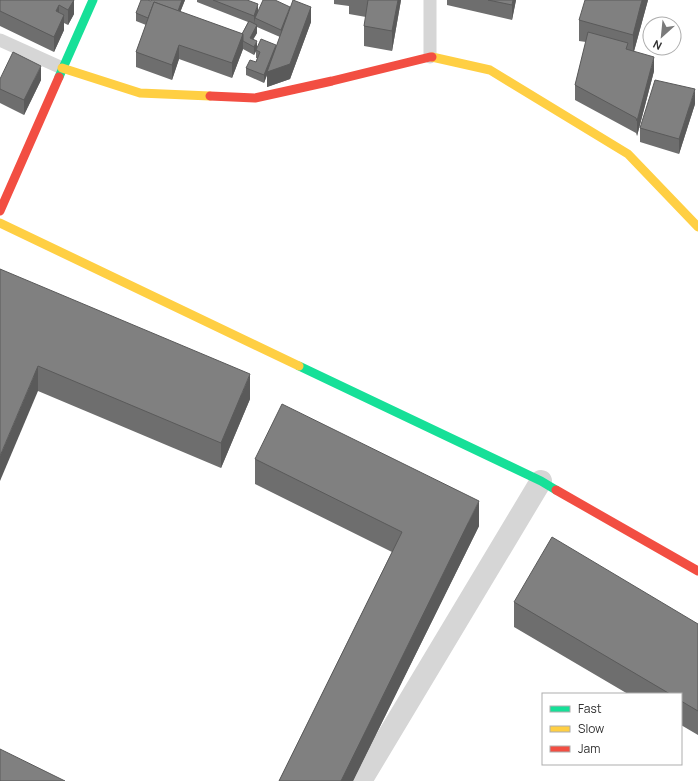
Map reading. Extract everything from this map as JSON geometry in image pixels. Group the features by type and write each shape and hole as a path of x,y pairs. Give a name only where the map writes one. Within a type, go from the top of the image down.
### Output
{"street":[{"path":"0,211 93,0"},
{"path":"62,68 140,93 254,98 430,57 490,70 628,154 698,227"},
{"path":"0,224 541,481 698,571"},
{"path":"361,781 541,481"}],"lane":[{"path":"430,0 430,57"},
{"path":"0,40 62,68"}],"building":[{"path":"0,0 74,0 68,10 59,5 56,11 64,15 54,37 0,11"},
{"path":"141,0 182,0 178,11 154,2 148,18 136,13"},
{"path":"213,0 247,0 258,4 254,16"},
{"path":"263,0 275,0 290,7 281,30 255,18"},
{"path":"293,0 311,7 290,64 267,72"},
{"path":"368,0 398,0 392,31 364,26"},
{"path":"488,0 513,0 512,5"},
{"path":"585,0 642,0 633,35 579,20"},
{"path":"154,2 243,34 232,63 179,45 172,65 136,52"},
{"path":"249,21 257,25 250,38 257,41 254,47 243,41 242,34"},
{"path":"588,32 628,43 626,49 642,54 642,56 654,57 637,121 636,118 575,85"},
{"path":"261,39 276,45 264,75 246,68 250,60 256,62 260,52 256,50"},
{"path":"13,52 41,66 24,100 0,89 0,79"},
{"path":"655,80 695,89 679,139 640,128"},
{"path":"0,269 250,374 221,443 38,366 0,456"},
{"path":"282,404 479,501 341,781 279,781 402,532 255,459"},
{"path":"552,537 698,624 698,711 682,702 682,693 668,693 514,602"},
{"path":"0,749 65,781 0,781"}],"traffic: fast":[{"path":"59,77 93,0"},
{"path":"299,366 541,481 556,490"}],"traffic: slow":[{"path":"432,57 490,70 628,154 698,227"},
{"path":"62,68 140,93 210,96"},
{"path":"0,223 299,366"}],"traffic: jam":[{"path":"210,96 255,98 432,57"},
{"path":"0,211 59,77"},
{"path":"556,490 698,571"}]}
